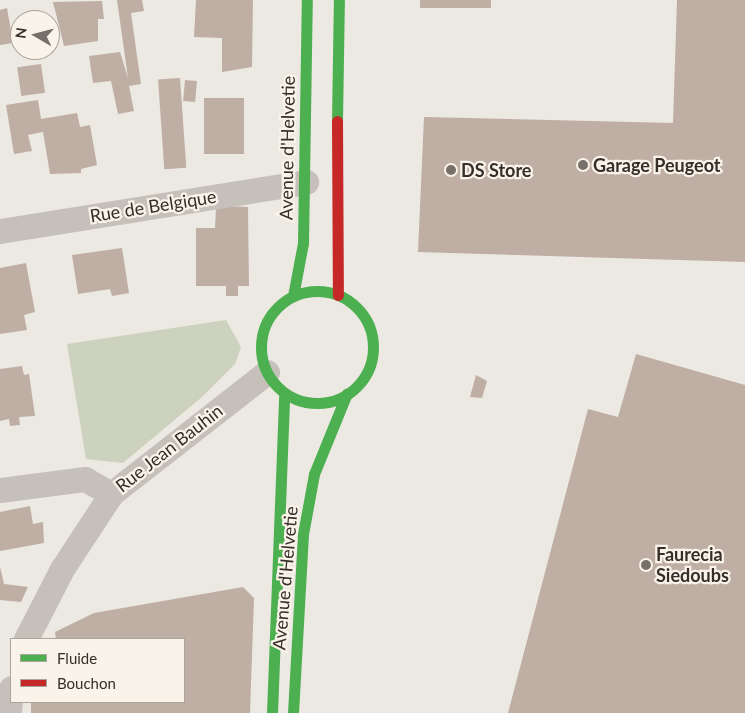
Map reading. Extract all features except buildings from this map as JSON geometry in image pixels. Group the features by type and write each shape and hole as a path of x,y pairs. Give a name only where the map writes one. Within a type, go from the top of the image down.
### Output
{"main road":[{"name":"Avenue d'Helvetie","path":"293,296 303,243 306,182 307,0"},
{"path":"338,295 339,0"},
{"path":"307,291 338,295 362,313 372,341 367,371 348,393 317,403 284,394 267,372 262,338 267,320 293,296 307,291"},
{"name":"Avenue d'Helvetie","path":"293,713 303,534 314,474 348,393"},
{"name":"Avenue d'Helvetie","path":"272,713 284,394"}],"street":[{"name":"Rue de Belgique","path":"0,231 306,182"},
{"name":"Rue Jean Bauhin","path":"27,638 62,569 110,494 267,372"},
{"path":"0,490 85,479 110,494"},
{"path":"9,713 10,700"}],"green space":[{"path":"226,320 241,347 235,364 202,397 123,463 86,459 67,344"}],"traffic: fast":[{"path":"293,296 303,243 307,0"},
{"path":"337,121 339,0"},
{"path":"317,291 328,292 338,296 356,308 368,326 372,336 373,347 372,358 368,368 356,386 338,398 328,402 317,403 306,402 296,398 278,386 266,368 262,358 261,347 262,336 266,326 278,308 296,296 306,292 317,291"},
{"path":"293,713 303,534 314,474 347,393"},
{"path":"272,713 284,394"}],"traffic: jam":[{"path":"337,121 338,295"}],"place":[{"name":"Garage Peugeot","path":"583,165"},
{"name":"DS Store","path":"451,170"},
{"name":"Faurecia Siedoubs","path":"646,565"}]}
